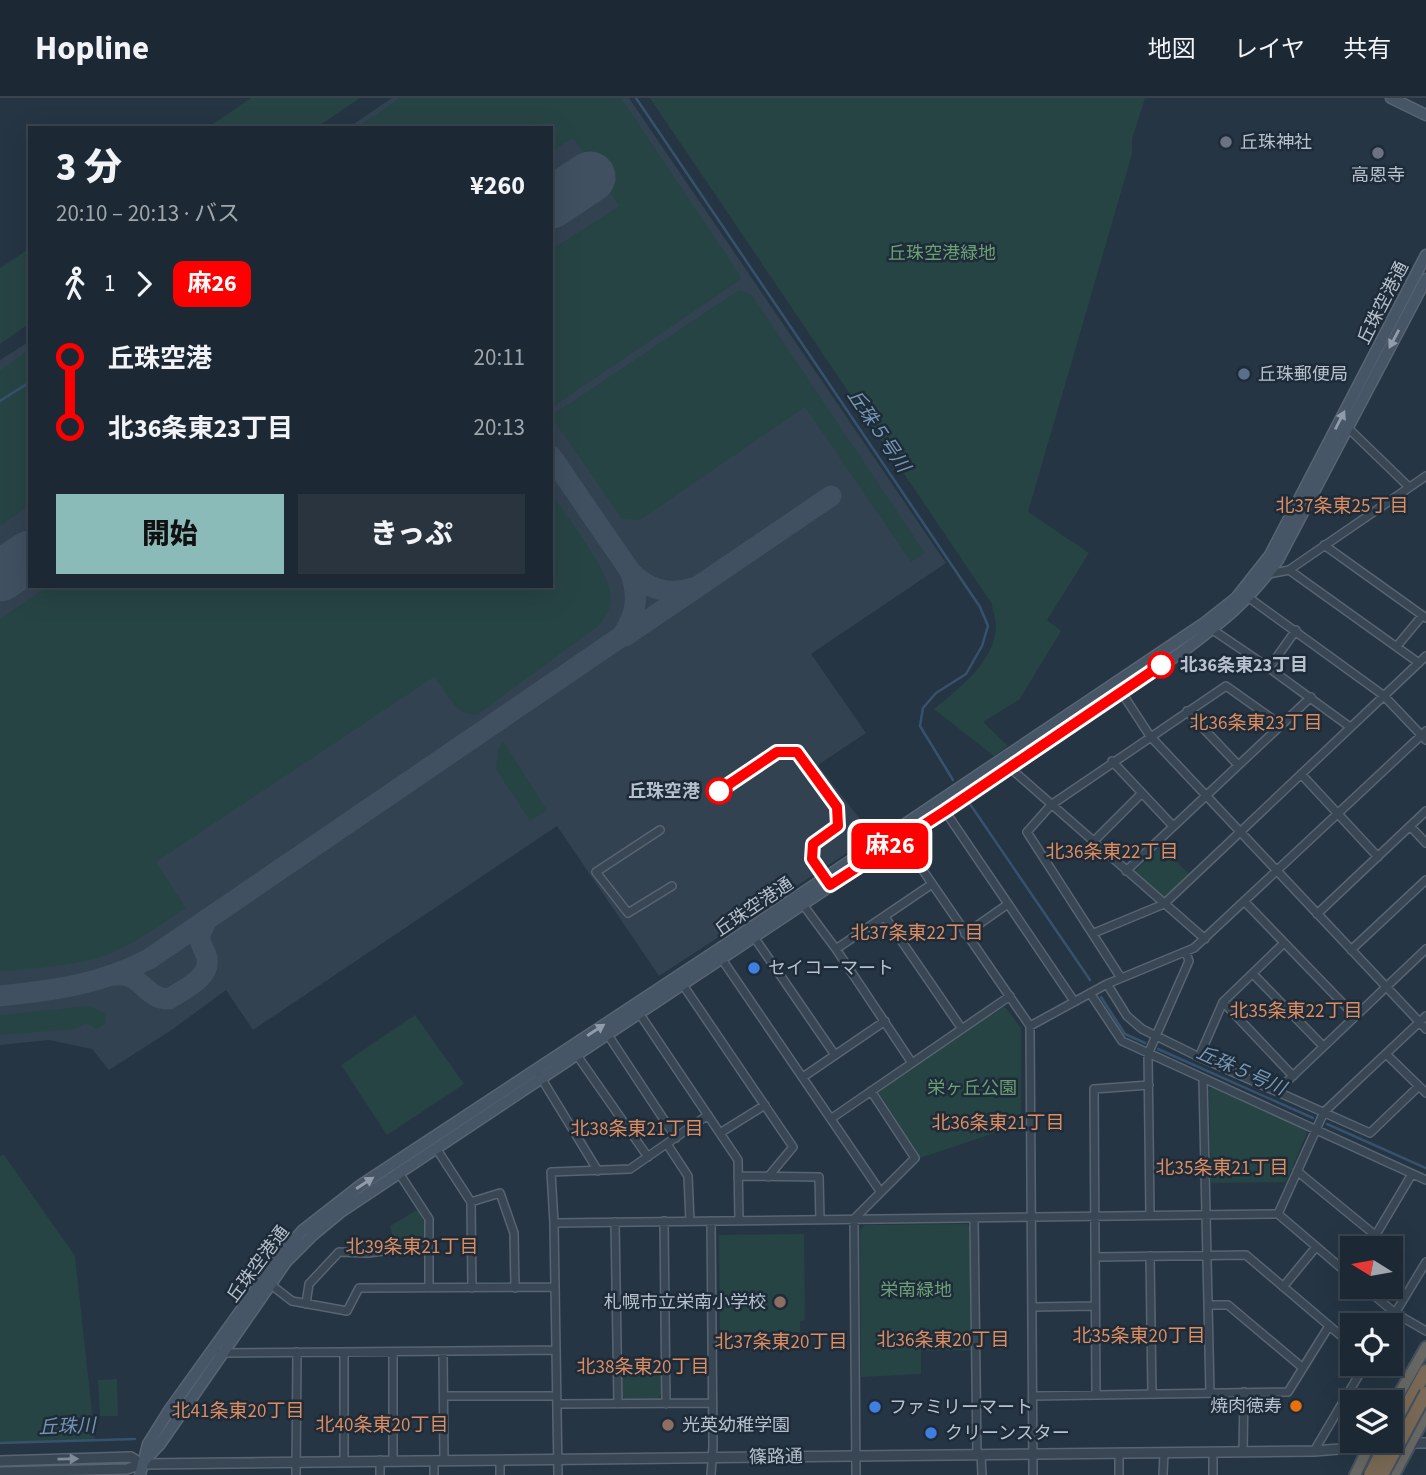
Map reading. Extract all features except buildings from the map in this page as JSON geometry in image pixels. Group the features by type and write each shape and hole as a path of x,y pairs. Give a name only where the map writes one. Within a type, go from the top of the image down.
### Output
{"highway":[{"path":"1401,1390 1426,1347"},
{"path":"1403,1412 1426,1371"},
{"path":"1382,1475 1426,1393"},
{"path":"1394,1475 1426,1415"},
{"path":"1355,1475 1366,1453"},
{"path":"1370,1475 1381,1453"}],"main road":[{"path":"1391,98 1426,115"},
{"name":"丘珠空港通","path":"1262,575 1426,255"},
{"name":"丘珠空港通","path":"218,1351 280,1256 302,1231 342,1198 539,1074 800,901 1118,688 1208,626 1246,595 1278,560 1426,279"},
{"name":"丘珠空港通","path":"898,835 945,811 1118,688"},
{"name":"丘珠空港通","path":"574,1051 608,1035 637,1009 683,985 719,955 754,937 800,901"},
{"name":"丘珠空港通","path":"141,1470 148,1444 170,1409 286,1262 313,1235 342,1211 539,1074"}],"street":[{"path":"1348,428 1409,487"},
{"path":"1262,575 1289,570 1426,476"},
{"path":"1324,545 1424,617 1397,646"},
{"path":"1289,570 1419,663"},
{"path":"1030,1026 1107,984 1186,952 1205,939 1424,735 1384,695 1246,595"},
{"path":"1208,626 1350,727"},
{"path":"1269,668 1296,630"},
{"path":"1094,933 1164,904 1426,656"},
{"path":"1121,978 1027,832 1051,805 1226,686 1281,725"},
{"path":"1118,688 1150,736 1351,950 1423,1019 1426,1029"},
{"path":"1126,871 1311,697"},
{"path":"1187,711 1238,765"},
{"path":"1112,761 1174,826"},
{"path":"1009,767 1205,939"},
{"path":"1301,774 1378,857"},
{"path":"1093,842 1142,793"},
{"path":"945,811 1074,1002"},
{"path":"1317,914 1426,811"},
{"path":"1410,826 1426,843"},
{"path":"660,831 596,872 628,913 672,886"},
{"path":"898,835 1030,1026 1033,1475"},
{"path":"1351,950 1426,880"},
{"path":"836,949 932,884"},
{"path":"800,901 836,949 912,1063"},
{"path":"1244,901 1354,1016"},
{"path":"965,934 1007,904"},
{"path":"885,917 962,1029"},
{"path":"754,937 835,1055"},
{"path":"1199,1057 1223,1002 1284,943"},
{"path":"1277,1091 1426,949"},
{"path":"1150,1215 1148,1054 1189,961 1186,952"},
{"path":"719,955 880,1191"},
{"path":"1253,974 1324,1046"},
{"path":"1107,984 1128,1016 1142,1029 1370,1133 1419,1086"},
{"path":"683,985 793,1147 768,1177"},
{"path":"1090,993 1122,1041 1426,1180"},
{"path":"832,1118 1010,996"},
{"path":"1223,1002 1293,1076"},
{"path":"637,1009 738,1160 739,1220"},
{"path":"1278,1214 1324,1112 1423,1019"},
{"path":"803,1077 885,1021"},
{"path":"608,1035 676,1138"},
{"path":"574,1051 648,1157"},
{"path":"1386,1054 1426,1093"},
{"path":"539,1074 598,1171"},
{"path":"1203,1080 1210,1392"},
{"path":"1096,1395 1094,1089 1149,1085"},
{"path":"856,1475 854,1219 915,1158 871,1091"},
{"path":"720,1133 765,1105"},
{"path":"558,1475 551,1172 630,1169 708,1115"},
{"path":"667,1144 688,1176 690,1221"},
{"path":"436,1148 471,1202 472,1288"},
{"path":"1297,1171 1376,1235 1412,1174"},
{"path":"399,1173 429,1219 429,1288"},
{"path":"738,1176 819,1177 820,1220"},
{"path":"471,1202 500,1193 514,1233 515,1288"},
{"path":"554,1223 1278,1214 1340,1266"},
{"path":"974,1218 979,1455 982,1475"},
{"path":"711,1221 711,1475"},
{"path":"615,1222 618,1404"},
{"path":"664,1222 666,1404"},
{"path":"306,1304 309,1284 339,1252 368,1253 429,1245"},
{"path":"1283,1287 1316,1247"},
{"path":"1096,1257 1246,1255 1340,1335"},
{"path":"1150,1256 1152,1394"},
{"path":"1378,1299 1395,1313 1426,1262"},
{"path":"270,1284 292,1301 347,1311 359,1288 555,1287"},
{"path":"1209,1305 1228,1305 1303,1368"},
{"path":"1032,1307 1095,1306"},
{"path":"1403,1318 1426,1331"},
{"path":"1033,1396 1288,1392 1329,1326"},
{"path":"218,1351 344,1353 556,1350"},
{"path":"296,1475 297,1352"},
{"path":"393,1352 393,1460"},
{"path":"434,1475 439,1460 444,1396 443,1352"},
{"path":"344,1353 344,1461"},
{"path":"1314,1451 1358,1376"},
{"path":"1243,1452 1244,1392"},
{"path":"444,1396 618,1404 712,1403"},
{"name":"篠路通","path":"1403,1443 1426,1443"},
{"name":"篠路通","path":"0,1472 141,1470 380,1460 1119,1454 1314,1451 1340,1448"},
{"path":"1213,1452 1213,1475"},
{"path":"1163,1475 1164,1453"},
{"path":"1119,1454 1119,1475"},
{"name":"篠路通","path":"0,1461 131,1457 141,1470"},
{"path":"380,1460 380,1475"},
{"path":"500,1461 500,1475"}],"shaded area":[{"path":"392,98 629,98 946,563 811,654 866,733 818,765 873,836 659,976 557,826 253,1030 226,990 173,1029 109,1070 92,1049 49,1040 0,1045 0,360 28,342 28,588 553,588 553,126 351,126"}],"green space":[{"path":"251,98 360,98 319,126 210,126"},
{"path":"400,98 621,98 740,275 740,280 553,407 553,249 619,206 573,138 553,151 553,126 359,126"},
{"name":"丘珠空港緑地","path":"650,98 1145,98 1132,139 1132,154 1028,512 1089,553 1047,620 1061,631 1019,700 983,722 1008,746 994,756 934,709 983,663 994,639 996,626 992,604"},
{"path":"28,249 28,324 0,344 0,268"},
{"path":"739,290 751,294 925,553 911,562 805,407 640,520 622,519 553,419 553,415"},
{"path":"28,351 28,506 0,526 0,370"},
{"path":"553,496 585,541 607,581 611,596 607,614 598,626 477,715 470,715 457,708 434,677 156,862 186,908 138,939 99,958 0,972 0,619 45,588 553,588"},
{"path":"503,741 547,810 530,821 496,769 498,750"},
{"path":"1161,846 1189,874 1163,899 1133,873"},
{"path":"88,1006 106,1013 105,1024 97,1029 86,1023 75,1029 0,1035 0,1015"},
{"name":"栄ヶ丘公園","path":"1003,1007 1021,1028 1021,1124 920,1158 878,1092"},
{"path":"415,1015 464,1084 387,1135 341,1065"},
{"path":"1212,1087 1306,1130 1286,1182 1211,1183 1209,1089"},
{"path":"4,1155 75,1256 95,1440 0,1443 0,1156"},
{"path":"417,1210 424,1222 425,1238 422,1241 394,1244 390,1226"},
{"name":"栄南緑地","path":"967,1224 971,1228 972,1350 921,1351 921,1374 861,1377 860,1230 865,1225"},
{"path":"804,1234 805,1320 800,1321 800,1332 720,1332 719,1235"},
{"path":"661,1367 661,1394 658,1399 625,1400 622,1368"},
{"path":"117,1379 118,1416 100,1416 98,1380"}],"waterway":[{"name":"丘珠５号川","path":"636,98 980,607 988,626 982,646 966,674 936,693 923,708 920,726 953,780"},
{"path":"0,401 28,383"},
{"name":"丘珠５号川","path":"970,804 1090,980"},
{"name":"丘珠５号川","path":"1101,997 1125,1034 1145,1043"},
{"name":"丘珠５号川","path":"1158,1049 1313,1118"},
{"name":"丘珠５号川","path":"1327,1124 1426,1168"},
{"name":"丘珠川","path":"0,1443 135,1439"}],"taxiway":[{"path":"0,996 58,989 94,981 149,959 622,636 631,620 635,605 635,589 630,571 553,459"},
{"path":"625,636 831,496"},
{"path":"630,571 643,582 659,589 675,591 692,588"},
{"path":"115,975 132,977 154,995 169,999 194,983 205,972 207,958 199,936 207,919"}],"runway":[{"path":"553,202 590,177"},
{"path":"0,576 28,557"}],"bus line":[{"name":"麻26","path":"719,791 777,752 797,752 837,807 838,826 813,844 812,859 830,885 1161,665"}],"place":[{"name":"丘珠神社","path":"1226,142"},
{"name":"高恩寺","path":"1378,153"},
{"name":"丘珠郵便局","path":"1244,374"},
{"name":"北36条東23丁目","path":"1161,665"},
{"name":"丘珠空港","path":"719,791"},
{"name":"セイコーマート","path":"754,968"},
{"name":"札幌市立栄南小学校","path":"780,1302"},
{"name":"焼肉徳寿","path":"1296,1406"},
{"name":"ファミリーマート","path":"875,1407"},
{"name":"光英幼稚学園","path":"668,1425"},
{"name":"クリーンスター","path":"931,1433"}],"district":[{"name":"北37条東25丁目","path":"1342,506"},
{"name":"北36条東23丁目","path":"1256,723"},
{"name":"北36条東22丁目","path":"1112,852"},
{"name":"北37条東22丁目","path":"917,933"},
{"name":"北35条東22丁目","path":"1296,1011"},
{"name":"北36条東21丁目","path":"998,1123"},
{"name":"北38条東21丁目","path":"637,1129"},
{"name":"北35条東21丁目","path":"1222,1168"},
{"name":"北39条東21丁目","path":"412,1247"},
{"name":"北35条東20丁目","path":"1139,1336"},
{"name":"北36条東20丁目","path":"943,1340"},
{"name":"北37条東20丁目","path":"781,1342"},
{"name":"北38条東20丁目","path":"643,1367"},
{"name":"北41条東20丁目","path":"238,1411"},
{"name":"北40条東20丁目","path":"382,1425"}]}
